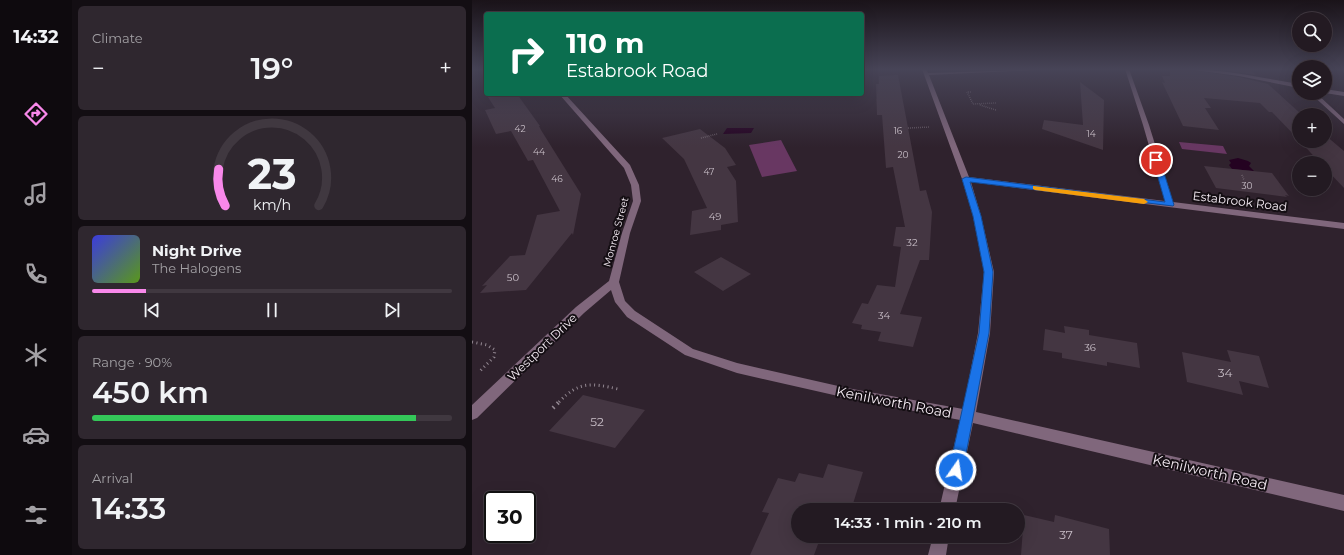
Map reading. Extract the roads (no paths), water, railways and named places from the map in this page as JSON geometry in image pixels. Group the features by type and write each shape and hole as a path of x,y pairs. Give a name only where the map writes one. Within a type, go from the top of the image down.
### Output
{"street":[{"path":"934,95 966,179 977,216 989,272 984,333 968,416 949,503"},
{"path":"1136,95 1170,205"},
{"name":"Monroe Street","path":"564,96 627,167 635,185 637,201 626,233 614,282"},
{"path":"1320,100 1344,122"},
{"name":"Estabrook Road","path":"966,179 1344,226"},
{"name":"Westport Drive","path":"472,414 580,310 614,282"},
{"name":"Kenilworth Road","path":"614,282 620,302 631,314 689,352 737,368 846,393 968,416 1344,503"},
{"path":"937,555 940,543"}]}
